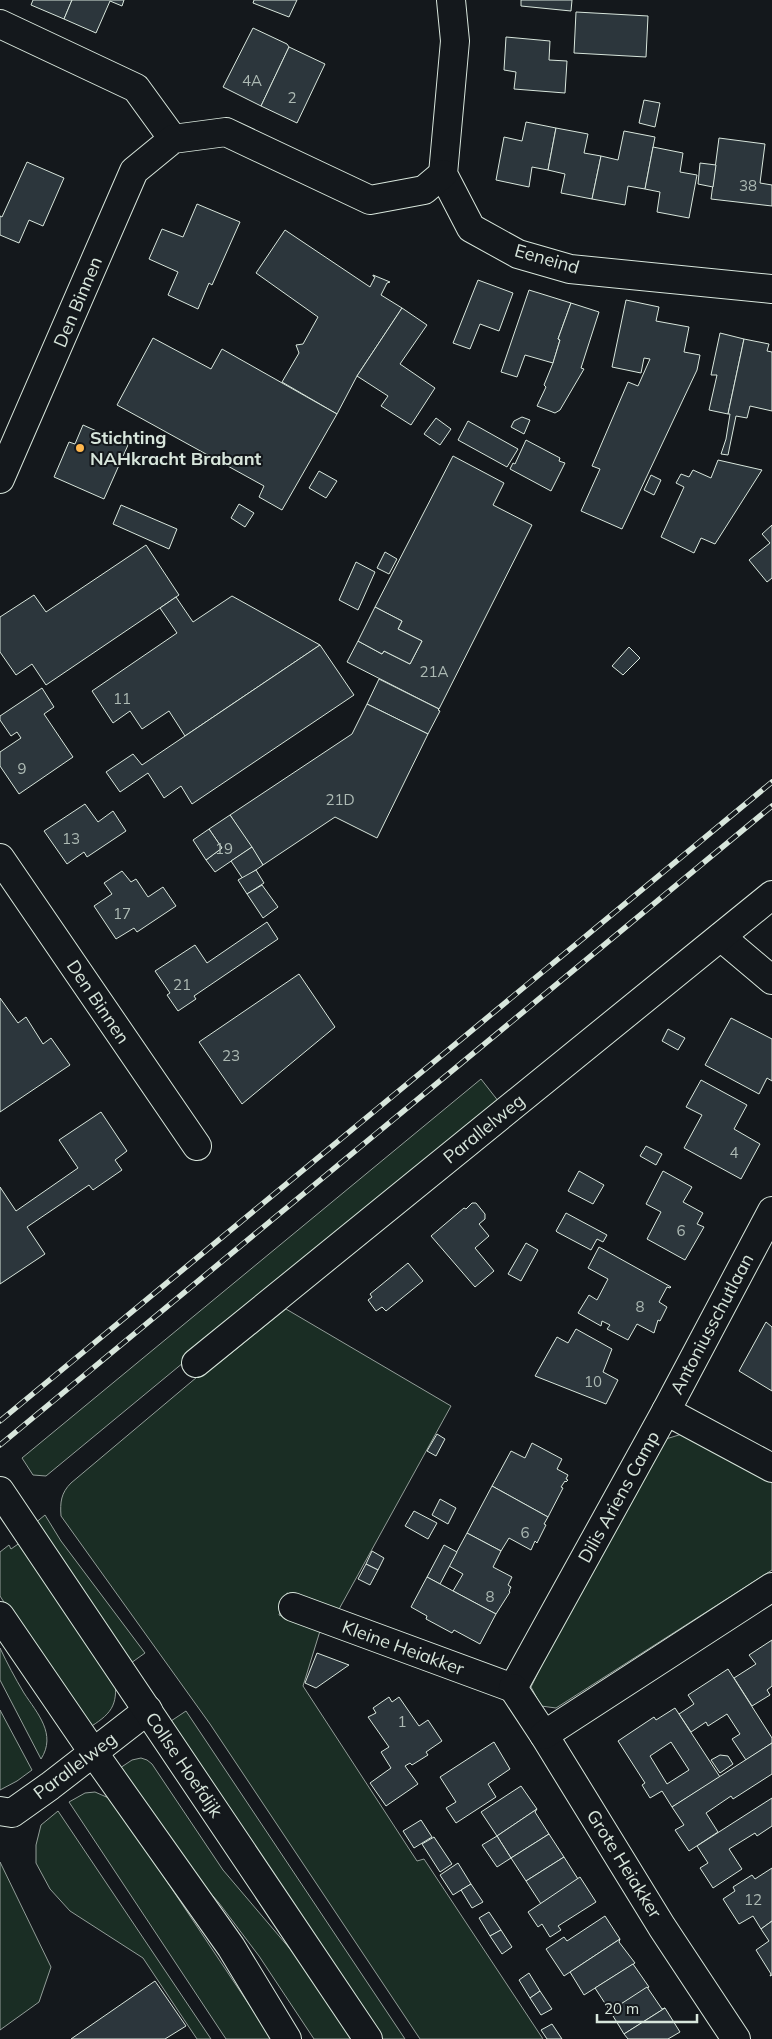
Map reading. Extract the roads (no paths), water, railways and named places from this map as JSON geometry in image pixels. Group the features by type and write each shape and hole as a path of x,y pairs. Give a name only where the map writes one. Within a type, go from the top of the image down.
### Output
{"street":[{"path":"443,174 455,41 451,0"},
{"path":"0,24 136,88 173,140"},
{"name":"Den Binnen","path":"0,478 134,171 173,140 226,132 370,200 424,190 443,174"},
{"name":"Eeneind","path":"443,174 472,228 518,254 570,269 772,289"},
{"name":"Den Binnen","path":"0,858 197,1146"},
{"name":"Parallelweg","path":"196,1363 772,895"},
{"path":"721,937 772,980"},
{"name":"Antoniusschutlaan","path":"666,1411 772,1211"},
{"name":"Dilis Ariens Camp","path":"513,1688 666,1411 772,1468"},
{"name":"Collse Hoefdijk","path":"0,1491 368,2039"},
{"path":"544,1735 772,1587"},
{"name":"Kleine Heiakker","path":"293,1607 513,1688"},
{"path":"0,1616 92,1752 231,1947 287,2039"},
{"name":"Grote Heiakker","path":"513,1688 662,1927 736,2039"},
{"name":"Parallelweg","path":"0,1812 12,1813 148,1710"}],"railway":[{"path":"0,1421 772,782"},
{"path":"0,1445 772,806"}],"place":[{"name":"Stichting NAHkracht Brabant","path":"80,448"}]}
